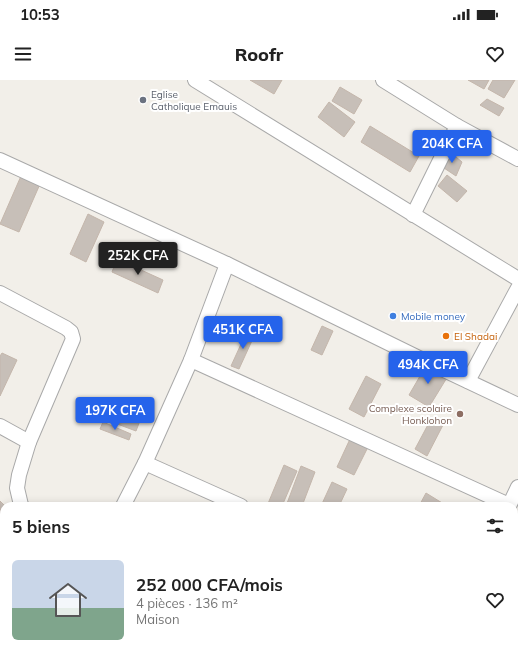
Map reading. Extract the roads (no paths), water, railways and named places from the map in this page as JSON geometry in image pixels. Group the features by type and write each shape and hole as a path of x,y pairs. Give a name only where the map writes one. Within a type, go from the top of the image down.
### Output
{"street":[{"path":"195,80 518,279"},
{"path":"383,80 457,126 518,159"},
{"path":"413,215 457,126"},
{"path":"0,160 227,264 518,405"},
{"path":"125,502 145,463 191,360 227,264"},
{"path":"468,381 518,288"},
{"path":"0,293 66,328 71,332 72,339 29,442 19,475 17,488 20,502"},
{"path":"191,360 500,502"},
{"path":"0,426 29,442"},
{"path":"145,463 232,502"},
{"path":"511,502 518,486"}],"place":[{"name":"Eglise Catholique Emauis","path":"143,100"},
{"name":"Mobile money","path":"393,316"},
{"name":"El Shadai","path":"446,336"},
{"name":"Complexe scolaire Honklohon","path":"460,414"}]}
